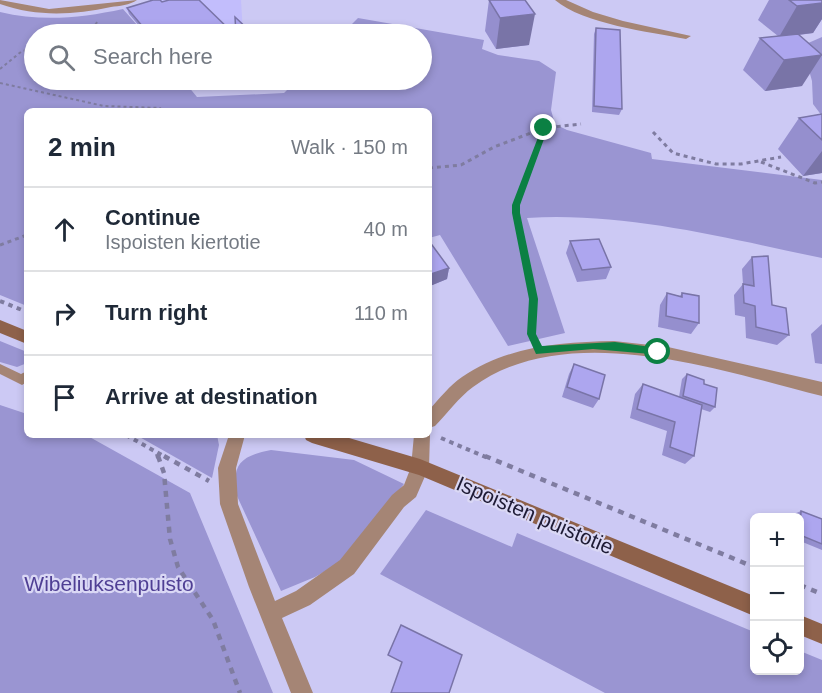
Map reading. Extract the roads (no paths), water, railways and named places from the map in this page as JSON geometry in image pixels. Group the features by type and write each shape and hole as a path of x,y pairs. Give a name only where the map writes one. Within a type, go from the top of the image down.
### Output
{"main road":[{"path":"0,326 24,337"},
{"name":"Ispoisten puistotie","path":"322,438 420,467 750,604"},
{"path":"804,627 822,634"}],"street":[{"path":"0,1 27,9 55,11 98,8 133,0"},
{"path":"559,0 597,17 635,27 687,36"},
{"path":"432,418 453,394 494,367 539,351 593,345 636,348 822,389"},
{"path":"236,438 227,468 229,504 302,693"},
{"path":"271,613 303,598 347,567 398,501 410,491 420,467 422,438"}],"lane":[{"path":"0,369 22,380 24,378"}],"park label":[{"name":"Wibeliuksenpuisto","path":"109,583"}]}
